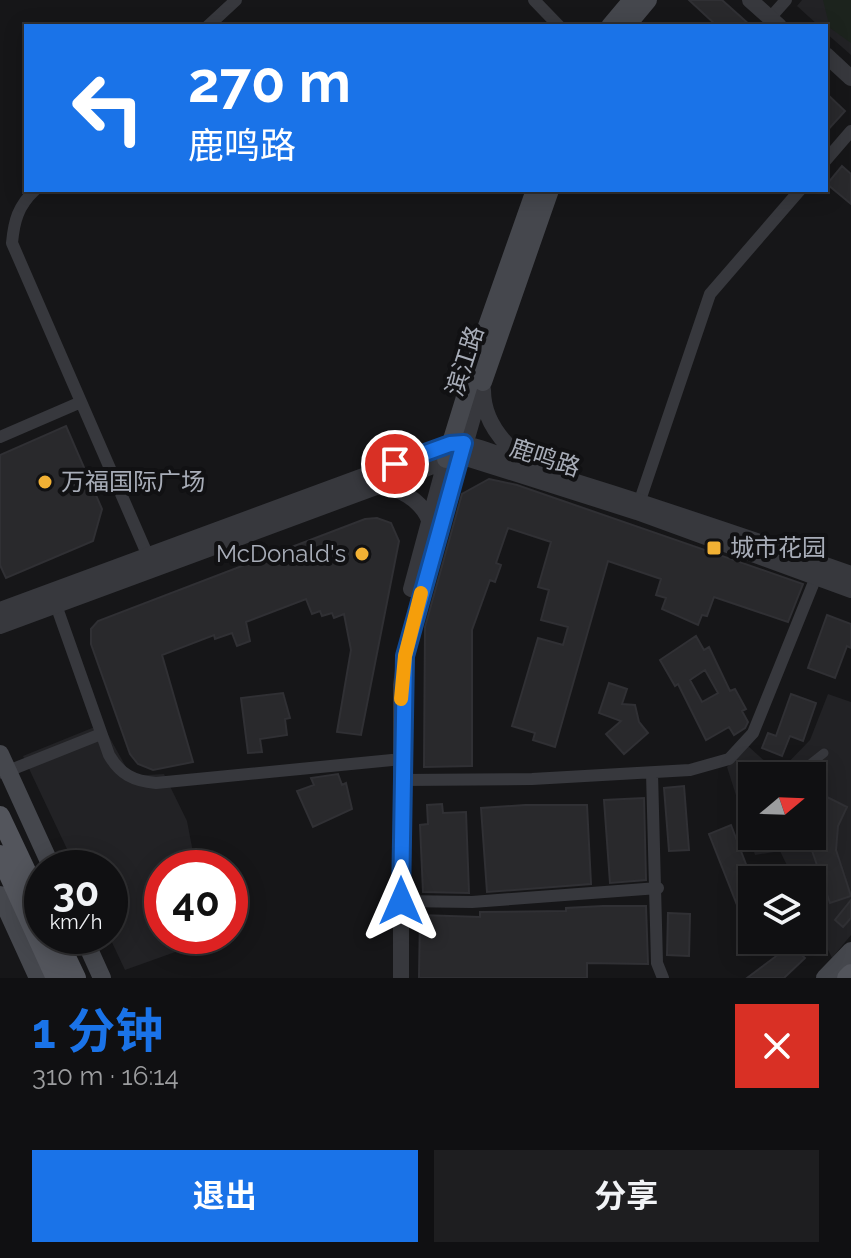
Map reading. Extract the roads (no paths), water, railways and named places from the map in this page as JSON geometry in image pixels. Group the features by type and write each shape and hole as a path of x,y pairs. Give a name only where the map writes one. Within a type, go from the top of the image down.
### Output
{"main road":[{"path":"612,24 632,0"},
{"path":"628,24 648,0"},
{"name":"滨江路","path":"455,450 534,192"},
{"name":"滨江路","path":"483,382 549,192"},
{"path":"3,766 43,850"},
{"path":"0,816 24,867"},
{"path":"0,855 56,978"},
{"path":"0,895 38,978"},
{"path":"825,978 851,951"},
{"path":"65,954 76,978"},
{"path":"91,954 102,978"}],"street":[{"path":"210,24 236,0"},
{"path":"534,0 557,24"},
{"path":"750,0 776,11 792,24"},
{"path":"828,57 851,78"},
{"path":"828,71 851,91"},
{"path":"828,158 851,131"},
{"path":"840,144 851,153"},
{"path":"33,192 23,201 14,221 12,243 148,556"},
{"path":"638,506 710,294 798,192"},
{"path":"483,382 484,407 494,429 512,451 534,469"},
{"name":"滨江路","path":"390,978 392,684 395,657 429,520 483,382"},
{"path":"0,437 81,402"},
{"path":"0,626 364,489 455,450"},
{"path":"0,610 455,450"},
{"name":"滨江路","path":"401,978 401,780 405,656 455,450"},
{"name":"鹿鸣路","path":"455,450 534,469 638,506 851,590"},
{"name":"鹿鸣路","path":"455,450 851,574"},
{"path":"364,489 397,488 424,511 429,520"},
{"path":"401,780 652,773 718,764 743,747 758,723 816,577"},
{"path":"56,605 101,734 115,766 124,774 144,782 392,760"},
{"path":"3,766 101,734"},
{"path":"813,762 824,753"},
{"path":"652,773 658,888 657,963 663,978"},
{"path":"401,901 472,902 658,888"}],"place":[{"name":"万福国际广场","path":"45,482"},
{"name":"城市花园","path":"714,548"},
{"name":"McDonald's","path":"362,554"}]}
